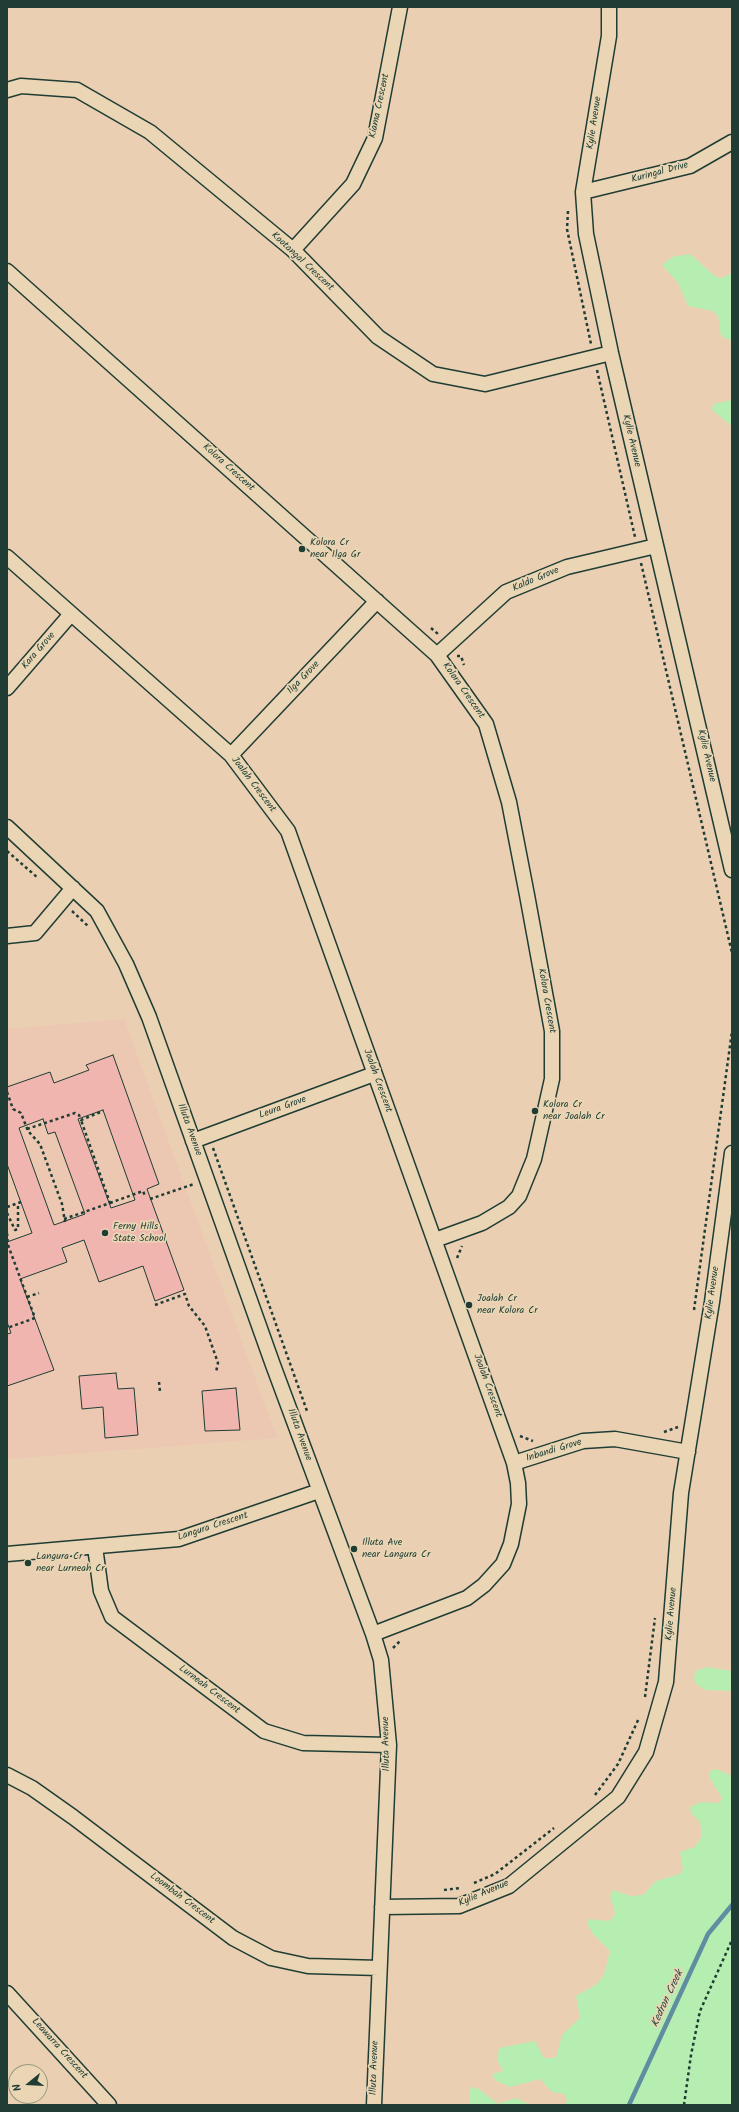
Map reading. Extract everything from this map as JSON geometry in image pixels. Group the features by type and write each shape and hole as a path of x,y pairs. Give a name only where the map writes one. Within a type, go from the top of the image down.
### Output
{"street":[{"name":"Kiama Crescent","path":"294,250 353,184 375,138 400,7"},
{"name":"Kylie Avenue","path":"609,7 609,36 583,192 586,234 611,353 732,870"},
{"name":"Kootangal Crescent","path":"7,90 21,86 77,90 150,132 294,250 378,336 433,374 485,384 611,353"},
{"name":"Kuringal Drive","path":"583,192 690,166 732,142"},
{"name":"Kolora Crescent","path":"7,271 437,655 486,724 509,802 552,1031 552,1080 544,1123 534,1159 519,1196 509,1207 482,1222 435,1240"},
{"name":"Kaldo Grove","path":"437,655 506,592 567,567 656,546"},
{"name":"Joalah Crescent","path":"7,557 231,755 288,831 514,1463 518,1483 518,1512 511,1544 502,1564 484,1585 467,1598 373,1634"},
{"name":"Ilga Grove","path":"231,755 377,601"},
{"name":"Kara Grove","path":"7,688 71,614"},
{"name":"Illuta Avenue","path":"7,828 97,911 126,964 150,1021 373,1634 381,1660 385,1687 389,1745 378,1968 374,2105"},
{"path":"7,936 35,933 73,888"},
{"name":"Leura Grove","path":"193,1141 374,1074"},
{"name":"Kylie Avenue","path":"382,1907 459,1906 509,1886 618,1797 646,1752 666,1682 681,1493 682,1451 712,1302 732,1154"},
{"name":"Inbandi Grove","path":"514,1463 583,1441 615,1439 682,1451"},
{"name":"Langura Crescent","path":"7,1554 179,1539 320,1491"},
{"name":"Lurneah Crescent","path":"96,1547 101,1591 112,1617 264,1731 303,1743 389,1745"},
{"name":"Loombah Crescent","path":"7,1775 32,1788 67,1813 233,1938 271,1958 308,1966 378,1968"},
{"name":"Leawarra Crescent","path":"7,1993 110,2105"}],"path":[{"path":"7,851 41,880"},
{"path":"63,900 92,932"},
{"path":"694,1316 732,1031"},
{"path":"7,1092 13,1109 21,1113 27,1129 40,1144 62,1204 65,1221 143,1192 145,1196"},
{"path":"81,1120 103,1111"},
{"path":"27,1129 75,1113 79,1115 110,1203"},
{"path":"209,1136 308,1412"},
{"path":"191,1176 197,1191"},
{"path":"150,1199 194,1184"},
{"path":"7,1207 19,1203 18,1229 15,1230 7,1213"},
{"path":"7,1233 8,1245 35,1318 7,1328"},
{"path":"27,1297 39,1293"},
{"path":"155,1305 185,1294 189,1306 205,1326 218,1363 216,1372"},
{"path":"159,1382 160,1392"},
{"path":"680,1419 682,1451"},
{"path":"645,1700 656,1614"},
{"path":"390,1628 394,1656"},
{"path":"592,1799 618,1764 641,1715"},
{"path":"440,1891 460,1888 495,1874 556,1827"},
{"path":"684,2105 691,2055 700,2011 732,1940"}],"shaded area":[{"name":"Ferny Hills State School","path":"124,1019 277,1438 7,1459 7,1029"}],"green space":[{"path":"690,254 716,277 722,278 732,273 732,341 721,336 718,316 713,311 688,306 678,283 662,265 672,257"},
{"path":"732,400 732,426 712,410 713,404"},
{"path":"707,1667 732,1671 732,1691 705,1690 695,1683 694,1677 696,1671"},
{"path":"716,1769 732,1776 732,2105 565,2105 567,2099 564,2094 552,2092 540,2079 510,2087 495,2080 492,2074 503,2071 497,2060 499,2048 535,2041 544,2058 556,2058 562,2035 580,2018 576,1996 597,1984 604,1975 610,1951 593,1934 587,1924 589,1919 608,1921 613,1918 615,1913 610,1896 613,1890 631,1896 643,1895 656,1881 680,1874 683,1869 680,1852 695,1847 702,1836 700,1822 691,1813 690,1807 701,1802 719,1803 722,1798 709,1777 710,1771"},
{"path":"472,2087 479,2089 498,2104 516,2098 530,2105 470,2105 469,2092"}],"building":[{"path":"113,1055 159,1184 147,1189 184,1290 155,1301 143,1266 99,1282 84,1240 62,1248 67,1262 20,1279 54,1370 7,1386 7,1334 11,1333 7,1322 7,1242 32,1233 7,1164 7,1087 50,1072 54,1083 89,1070 86,1065","holes":["103,1110 135,1200 111,1208 78,1119","43,1119 48,1134 55,1132 85,1214 54,1225 19,1128"]},
{"path":"116,1373 118,1389 134,1388 138,1435 105,1438 103,1407 82,1409 79,1376"},
{"path":"236,1388 240,1430 205,1431 202,1391"}],"waterway":[{"name":"Kedron Creek","path":"629,2105 708,1934 732,1905"}],"place":[{"name":"Kolora Cr near Ilga Gr","path":"302,549"},
{"name":"Kolora Cr near Joalah Cr","path":"535,1111"},
{"name":"Ferny Hills State School","path":"105,1233"},
{"name":"Joalah Cr near Kolora Cr","path":"469,1305"},
{"name":"Illuta Ave near Langura Cr","path":"354,1549"},
{"name":"Langura Cr near Lurneah Cr","path":"28,1563"}]}
